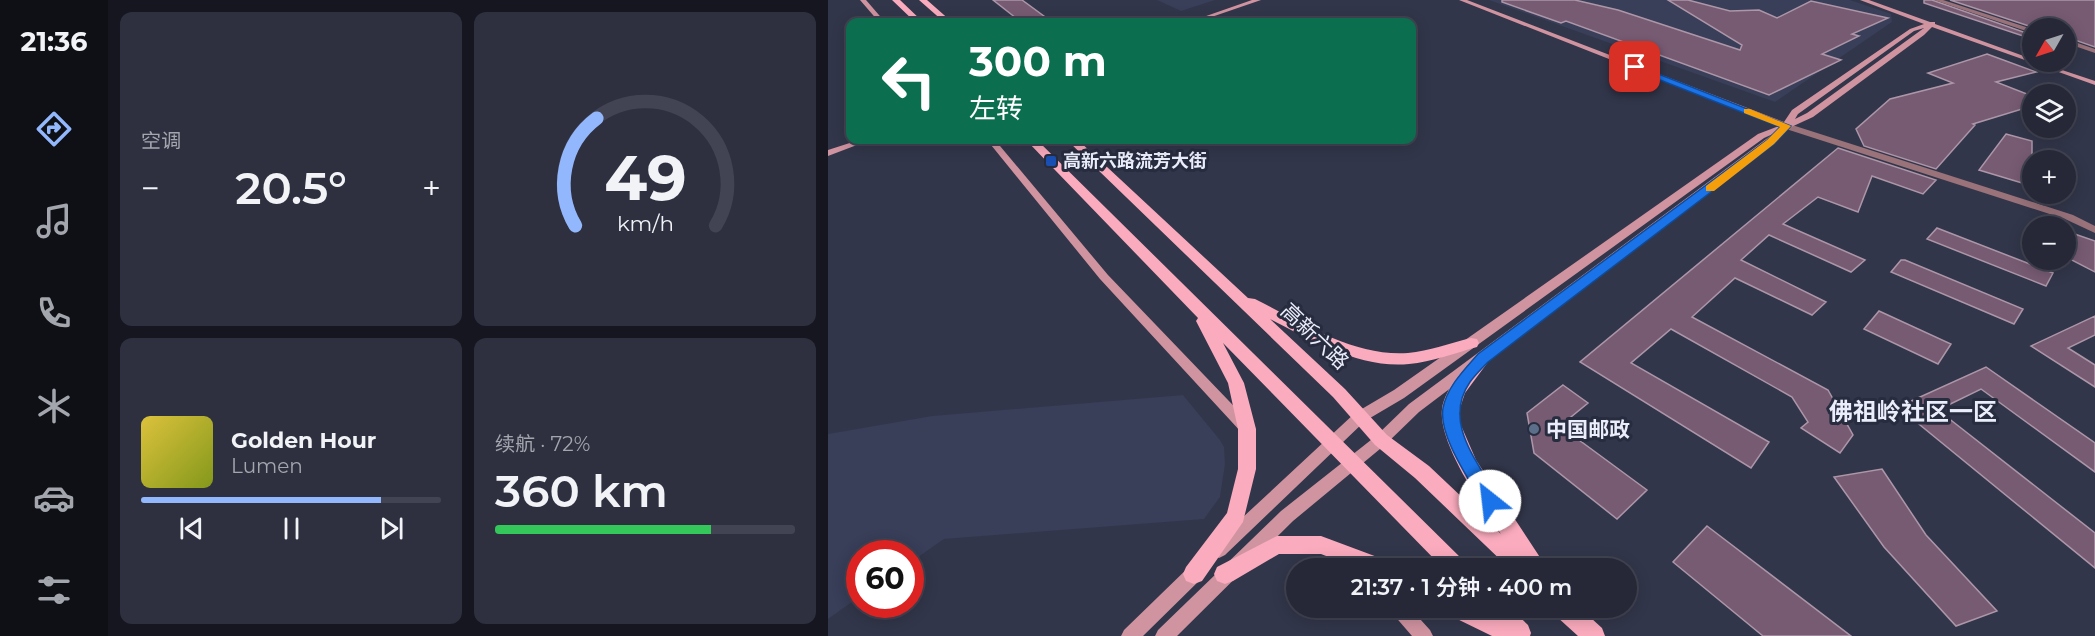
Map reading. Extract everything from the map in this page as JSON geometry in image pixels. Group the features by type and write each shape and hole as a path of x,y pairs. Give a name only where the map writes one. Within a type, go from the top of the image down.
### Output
{"main road":[{"path":"863,0 879,18"},
{"path":"896,0 915,18"},
{"path":"923,0 943,18"},
{"path":"1204,18 1258,0"},
{"path":"1462,0 1786,126"},
{"path":"1863,0 2022,53"},
{"path":"1875,0 1970,39 2022,57"},
{"path":"1893,11 1915,24 1910,32"},
{"path":"1164,636 1287,516 1381,440 1414,408 1752,156 1786,126 1795,112 1910,32 1933,23"},
{"path":"1130,636 1360,417 1399,394 1761,136 1810,115 1919,36 1933,23"},
{"path":"1919,36 1941,33 1970,39"},
{"path":"2064,72 2095,83"},
{"path":"2076,72 2095,78"},
{"path":"828,153 854,144"},
{"path":"994,144 1104,277 1247,429"},
{"path":"1035,144 1447,558"},
{"name":"高新六路","path":"1078,144 1339,393 1381,440 1422,472 1512,558"},
{"path":"1233,293 1301,328 1355,350 1399,359 1471,343"},
{"path":"1194,574 1236,516 1247,470 1247,429 1236,383 1197,308"},
{"path":"1483,358 1462,381 1450,409 1455,437 1490,501 1530,558"},
{"path":"1225,574 1277,545 1321,544 1355,558"},
{"path":"1345,554 1350,558"},
{"path":"1409,618 1424,636"},
{"path":"1479,618 1516,636"},
{"path":"1505,618 1523,636"},
{"path":"1575,618 1594,636"}],"street":[{"path":"1937,0 2022,28"},
{"path":"2076,45 2095,51"},
{"path":"1786,126 2069,217 2095,230"}],"shaded area":[{"path":"1157,0 1215,0 1181,11"},
{"path":"1489,0 1850,0 1891,14 1892,22 1775,102"},
{"path":"1183,395 1224,447 1225,464 1220,497 1204,519 944,539 924,553 924,540 846,540 846,606 828,619 828,434 932,416"}],"building":[{"path":"993,0 1022,0 1047,18 1016,18"},
{"path":"1502,0 1575,0 1618,10 1740,50 1742,45 1668,0 1688,0 1730,11 1759,10 1777,18 1811,1 1888,18 1852,34 1859,36 1822,54 1841,60 1769,95 1566,21 1561,23 1502,2"},
{"path":"1924,0 1932,0 2022,32 2022,36 1924,3"},
{"path":"1950,0 2095,0 2095,47 2076,40 2076,18 2022,18 2022,24"},
{"path":"1987,54 2022,67 2022,72 2036,72 1996,82 2022,92 2022,109 1973,124 1975,125 1936,169 1864,146 1856,129 1890,99 1953,83 1928,73"},
{"path":"2006,134 2032,141 2032,150 2022,150 2022,183 1979,170"},
{"path":"1838,148 1936,180 1923,194 1872,176 1858,212 1818,197 1783,224 1865,260 1851,272 1769,235 1741,260 1826,302 1812,315 1735,278 1692,317 1828,390 1853,435 1840,453 1801,428 1808,422 1792,397 1671,329 1631,363 1769,442 1751,468 1580,362"},
{"path":"1937,228 2022,261 2022,270 2045,270 2053,273 2046,286 1927,239"},
{"path":"2076,234 2095,241 2095,272 2076,262"},
{"path":"1901,260 2023,309 2014,324 1891,272"},
{"path":"1879,311 1951,344 1938,364 1864,329"},
{"path":"2095,316 2095,335 2068,348 2095,365 2095,387 2031,346"},
{"path":"1986,367 2095,443 2095,472 1981,389 1938,410 2095,533 2095,568 1898,407"},
{"path":"1563,385 1588,403 1560,426 1647,490 1617,519 1534,453 1527,413"},
{"path":"1882,469 1926,535 1997,611 1956,626 1884,547 1834,477"},
{"path":"1707,526 1851,636 1763,636 1673,562"}],"slow traffic":[{"path":"1710,188 1770,142 1786,126 1747,111"}],"place":[{"name":"高新六路流芳大街","path":"1051,161"},
{"name":"中国邮政","path":"1534,429"}],"district":[{"name":"佛祖岭社区一区","path":"1913,411"}],"route":[{"path":"1490,501 1455,437 1450,409 1462,381 1483,358 1770,142 1786,126 1635,67"}]}
